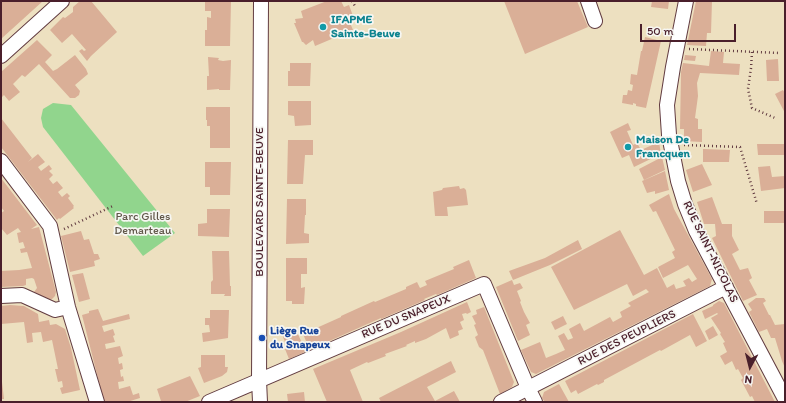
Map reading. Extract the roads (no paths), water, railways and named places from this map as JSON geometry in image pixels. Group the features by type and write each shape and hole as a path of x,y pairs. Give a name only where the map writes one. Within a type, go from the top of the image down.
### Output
{"street":[{"path":"1,56 62,1"},
{"name":"BOULEVARD SAINTE-BEUVE","path":"260,402 258,380 261,1"},
{"path":"588,1 595,21"},
{"name":"RUE SAINT-NICOLAS","path":"686,1 667,105 671,148 680,189 688,212 785,399"},
{"path":"1,161 50,226 68,307 97,402"},
{"name":"RUE DU SNAPEUX","path":"209,402 484,284 535,402"},
{"name":"RUE DES PEUPLIERS","path":"501,402 726,287"},
{"path":"1,296 22,295 55,310 68,307"}],"place":[{"name":"IFAPME Sainte-Beuve","path":"323,27"},
{"name":"Maison De Francquen","path":"628,147"},
{"name":"Liège Rue du Snapeux","path":"262,338"}],"park label":[{"name":"Parc Gilles Demarteau","path":"143,224"}]}
